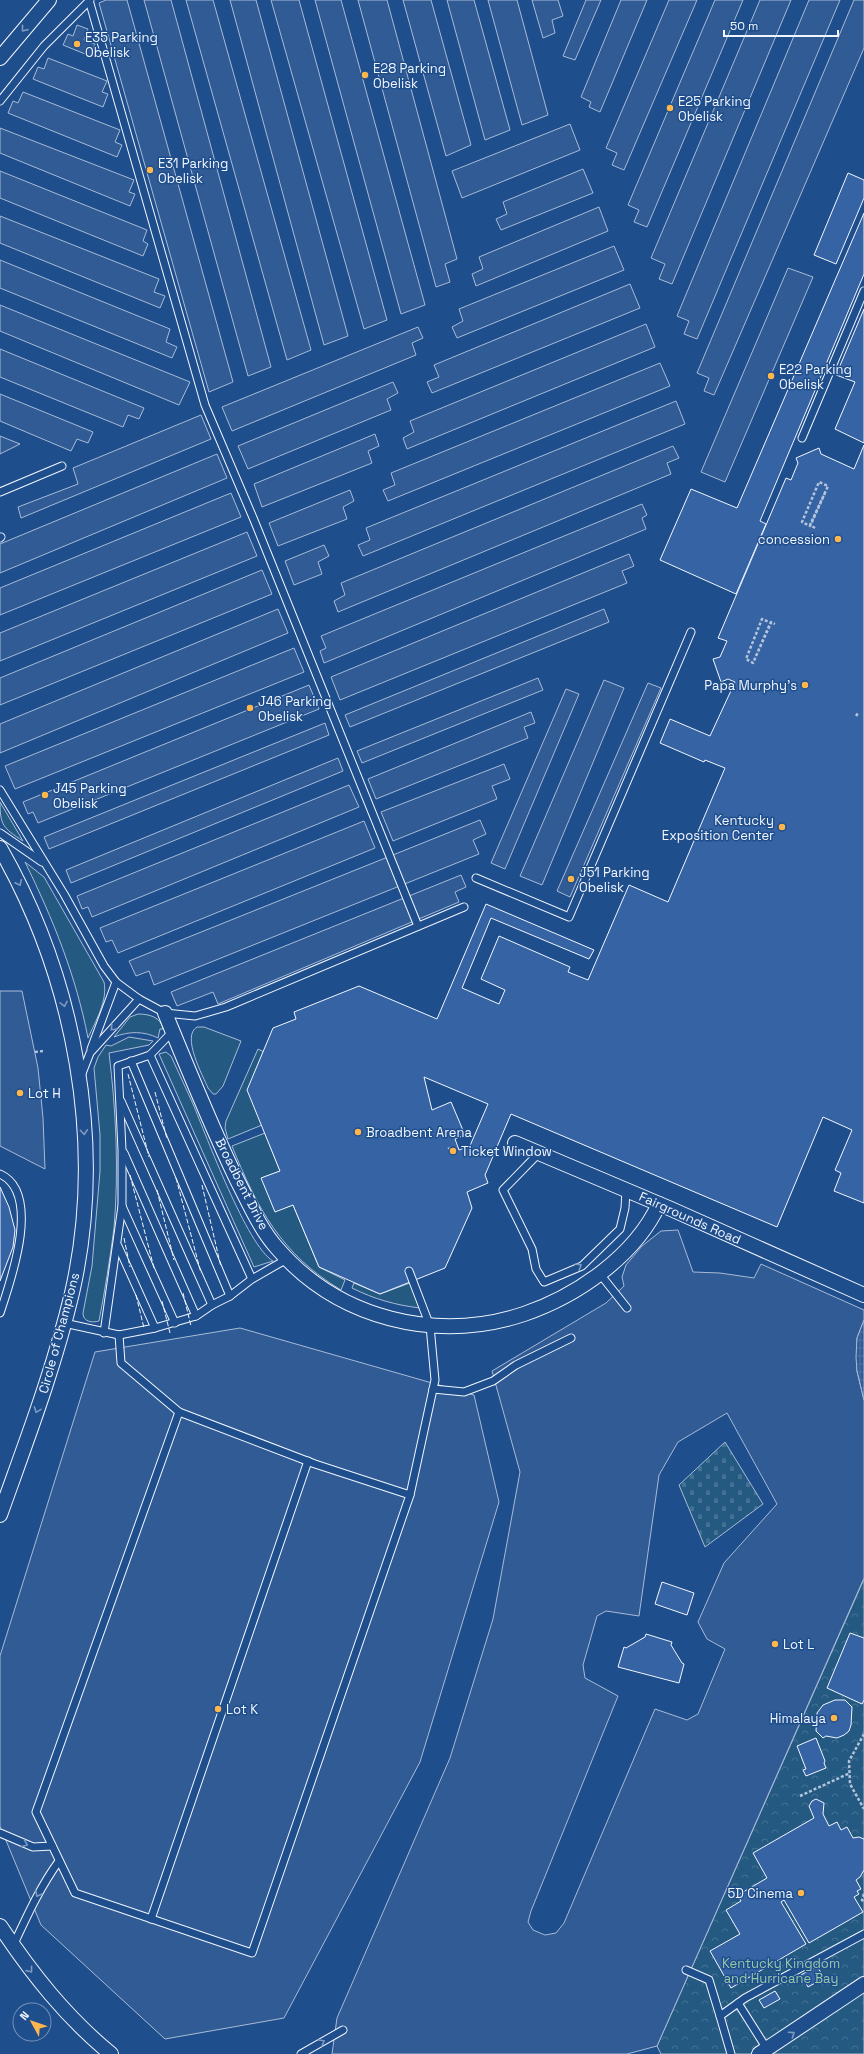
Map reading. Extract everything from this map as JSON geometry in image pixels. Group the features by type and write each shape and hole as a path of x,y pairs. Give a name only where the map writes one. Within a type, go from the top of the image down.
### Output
{"street":[{"path":"0,58 49,0"},
{"name":"Circle of Champions","path":"0,848 35,916 57,981 79,1082 85,1148 84,1208 76,1268 64,1323 40,1403 0,1515"},
{"name":"Broadbent Drive","path":"165,1013 221,1147 251,1209 276,1247 299,1271 323,1288 360,1309 395,1321 430,1326 463,1326 498,1322 531,1311 568,1296 600,1274 651,1222 659,1204"},
{"name":"Fairgrounds Road","path":"515,1143 659,1204 864,1295"},
{"path":"0,1926 7,1946 50,1996 76,2023 111,2054"},
{"path":"763,2052 864,1984"}],"lane":[{"path":"0,101 44,46 89,0 206,405 418,926"},
{"path":"802,438 864,291"},
{"path":"0,492 62,466"},
{"path":"476,878 569,917 691,632"},
{"path":"0,790 64,894 104,966 116,982 139,999 165,1013 195,1016 226,1007 464,907"},
{"path":"0,833 45,864"},
{"path":"79,1082 116,982"},
{"path":"90,1052 139,999"},
{"path":"104,1333 118,1246 122,1206 122,1150 118,1066 150,1055 173,1031"},
{"path":"150,1055 252,1279"},
{"path":"130,1061 230,1296"},
{"path":"119,1097 212,1305"},
{"path":"122,1150 196,1316"},
{"path":"539,1153 503,1190 532,1249 536,1269 544,1282 582,1266 620,1229 625,1208 626,1190"},
{"path":"0,1174 7,1177 21,1200 21,1236 0,1313"},
{"path":"122,1206 174,1323"},
{"path":"118,1246 155,1328"},
{"path":"64,1323 104,1333 119,1335 174,1323 196,1316 212,1305 230,1296 252,1279 288,1259"},
{"path":"180,1412 36,1812 75,1893 252,1953 410,1495 435,1380 430,1326 409,1271"},
{"path":"600,1274 627,1308"},
{"path":"119,1335 121,1363 180,1412 308,1461 410,1495"},
{"path":"433,1389 464,1392 493,1381 516,1365 571,1338"},
{"path":"151,1919 308,1461"},
{"path":"0,1833 32,1847 52,1846"},
{"path":"7,1946 30,1910 49,1875 59,1861"},
{"path":"720,2016 738,2003 864,1934"},
{"path":"686,1970 709,1980 731,2054"},
{"path":"738,2003 763,2052"},
{"path":"302,2054 342,2030"}],"path":[{"path":"815,528 810,525 828,486 820,482 802,522 810,526 812,522 825,493"},
{"path":"756,656 771,623 766,621 762,620 746,659 753,663 764,639 769,626 771,622 775,624"},
{"path":"35,1052 43,1051"},
{"path":"864,1734 849,1761 850,1784 864,1809"},
{"path":"800,1796 850,1773"},
{"path":"864,1894 862,1900 864,1903"}],"green space":[{"path":"0,802 23,841 11,833 4,825 1,816"},
{"path":"25,862 44,877 104,982 105,989 103,1004 88,1038 70,970 54,926"},
{"path":"138,1014 154,1017 160,1022 163,1029 160,1029 158,1038 142,1033 125,1034 114,1037 130,1017"},
{"path":"197,1027 204,1027 241,1041 223,1086 216,1094 213,1094 208,1088 198,1066 192,1047 191,1039 193,1032"},
{"path":"129,1037 153,1041 149,1045 109,1053 116,1140 116,1206 111,1251 99,1321 91,1322 86,1320 83,1313 92,1266 100,1171 100,1135 94,1068 98,1057 106,1045 111,1046"},
{"path":"258,1049 264,1052 262,1125 228,1139 225,1128 226,1121"},
{"path":"166,1052 171,1056 188,1092 217,1163 240,1213 251,1234 263,1251 273,1261 254,1267 159,1054"},
{"path":"265,1133 280,1171 262,1178 275,1211 293,1205 319,1267 345,1280 341,1290 320,1276 302,1261 287,1245 273,1228 251,1190 232,1146"},
{"path":"354,1283 380,1294 410,1283 420,1308 393,1303 368,1295 352,1288"},
{"path":"725,1442 763,1504 705,1547 679,1485"},
{"name":"Kentucky Kingdom and Hurricane Bay","path":"864,1579 864,2054 661,2054 657,2046"}],"shaded area":[{"path":"106,0 127,0 233,382 209,392 99,3"},
{"path":"144,0 171,0 271,367 248,376"},
{"path":"186,0 213,0 311,350 287,360"},
{"path":"230,0 256,0 348,336 324,345"},
{"path":"271,0 299,0 387,320 364,329"},
{"path":"315,0 341,0 425,305 401,314"},
{"path":"358,0 387,0 457,259 445,264 450,282 436,287"},
{"path":"403,0 431,0 471,145 446,156"},
{"path":"447,0 474,0 510,130 485,140"},
{"path":"488,0 517,0 548,115 522,125"},
{"path":"532,0 558,0 563,16 552,20 555,33 543,38"},
{"path":"586,0 601,0 575,60 563,56"},
{"path":"621,0 647,0 600,112 589,107 591,102 581,97"},
{"path":"669,0 697,0 624,170 612,165 617,153 606,148"},
{"path":"715,0 743,0 647,227 634,222 639,210 628,205"},
{"path":"760,0 791,0 672,284 659,279 665,264 651,258"},
{"path":"809,0 840,0 697,339 684,334 689,321 677,316"},
{"path":"854,0 864,0 864,48 714,395 704,391 709,378 697,373"},
{"path":"77,25 88,29 84,40 95,44 90,56 63,45 68,34 73,36"},
{"path":"48,58 107,81 102,92 108,94 103,107 33,79 38,67 44,69"},
{"path":"23,92 120,130 115,142 122,145 117,157 8,113 13,101 18,103"},
{"path":"570,124 580,150 462,198 452,171"},
{"path":"0,128 134,180 129,192 135,194 130,206 0,153"},
{"path":"583,169 593,193 501,230 496,219 507,214 503,202"},
{"path":"0,171 147,230 143,241 148,244 143,256 0,198"},
{"path":"599,207 608,231 476,286 472,274 483,269 479,257"},
{"path":"0,216 159,279 154,292 165,296 160,308 0,243"},
{"path":"614,246 624,270 457,338 452,327 463,321 459,309"},
{"path":"0,260 170,329 166,342 177,347 172,358 0,288"},
{"path":"788,268 813,277 725,482 701,472"},
{"path":"630,284 640,308 432,393 427,382 439,377 434,365"},
{"path":"0,305 190,382 179,405 0,331"},
{"path":"646,324 655,347 407,449 403,438 414,432 410,421"},
{"path":"418,327 423,338 412,343 416,355 232,431 222,407"},
{"path":"0,349 144,408 139,419 128,415 123,427 0,377"},
{"path":"660,363 670,386 388,501 383,490 395,485 391,473"},
{"path":"393,382 398,393 387,399 391,410 248,469 238,446"},
{"path":"0,394 93,432 88,443 77,439 71,451 0,421"},
{"path":"676,401 685,424 363,556 358,545 370,540 366,528"},
{"path":"201,415 211,439 21,518 18,507 78,484 73,468"},
{"path":"375,434 379,446 368,451 372,463 262,507 254,484"},
{"path":"0,436 20,444 0,454"},
{"path":"673,446 679,458 667,463 671,474 338,612 334,601 345,595 341,583"},
{"path":"217,454 227,478 0,573 0,544"},
{"path":"350,490 354,501 343,507 347,519 278,546 269,523"},
{"path":"231,493 241,517 0,615 0,588"},
{"path":"642,504 647,515 642,518 646,529 324,663 320,651 326,648 321,636"},
{"path":"247,532 257,556 0,661 0,633"},
{"path":"324,545 329,556 318,562 322,574 294,585 285,561"},
{"path":"629,554 634,566 622,571 627,583 340,700 331,677"},
{"path":"262,570 272,594 0,705 0,678"},
{"path":"278,609 288,633 0,753 0,724"},
{"path":"604,609 609,622 350,727 345,715"},
{"path":"294,648 304,672 15,789 5,766"},
{"path":"538,678 543,690 362,763 357,751"},
{"path":"604,680 624,688 542,885 520,876"},
{"path":"648,683 661,688 570,897 557,891"},
{"path":"309,685 319,709 38,823 33,812 28,814 23,802"},
{"path":"566,689 579,694 505,869 491,863"},
{"path":"531,712 535,723 524,727 528,738 376,799 368,779"},
{"path":"325,723 329,735 49,849 44,837"},
{"path":"338,758 343,771 71,883 66,870"},
{"path":"504,764 510,779 492,786 497,799 393,841 381,812"},
{"path":"349,785 359,807 92,917 88,907 82,909 77,896"},
{"path":"480,820 486,834 473,840 479,854 154,985 149,971 136,976 129,961"},
{"path":"364,821 375,848 118,953 112,940 106,942 100,928"},
{"path":"461,875 466,887 455,892 459,902 218,1004 213,992 177,1006 171,992"},
{"name":"Lot H","path":"0,991 22,991 38,1068 43,1118 45,1169 0,1146"},
{"name":"Lot L","path":"678,1230 693,1272 720,1273 754,1278 761,1264 864,1310 864,1320 857,1338 857,1371 864,1400 864,1578 657,2046 627,2054 332,2054 337,2018 450,1758 493,1619 520,1472 492,1371 606,1303 624,1286 622,1277 626,1265 642,1246 661,1231","holes":["727,1413 777,1504 724,1563 698,1622 707,1639 725,1649 698,1714 687,1720 655,1709 564,1923 556,1933 545,1935 533,1930 528,1922 531,1911 618,1696 585,1678 583,1665 597,1616 606,1611 639,1616 659,1475 678,1442"]},
{"path":"864,1320 864,1400 857,1371 856,1357 857,1338"},
{"name":"Lot K","path":"240,1328 474,1395 499,1502 420,1762 284,2018 165,2039 41,1925 0,1826 0,1656 95,1352"}],"building":[{"path":"848,173 864,180 864,198 836,264 814,255"},
{"path":"864,213 864,274 760,521 766,524 736,594 660,560 691,489 737,508"},
{"path":"864,309 864,443 835,429 855,382 836,375"},
{"name":"Kentucky Exposition Center","path":"864,445 864,1203 834,1191 841,1173 835,1170 852,1130 823,1117 777,1227 511,1114 485,1175 488,1183 467,1192 472,1208 445,1268 380,1294 319,1267 293,1205 275,1212 261,1178 280,1171 247,1090 273,1028 296,1019 294,1012 359,986 437,1019 486,904 594,950 589,959 491,918 462,988 499,1004 505,990 481,979 499,936 570,967 568,972 588,980 629,885 668,902 725,768 705,760 704,762 660,743 670,719 710,736 735,682 728,679 721,682 713,659 720,657 727,641 718,638 786,478 791,480 798,463 796,458 819,448 821,454 854,469","holes":["424,1077 488,1104 469,1148 467,1147 459,1150 455,1139 465,1135 451,1102 432,1110"]},
{"path":"0,1187 9,1207 15,1230 13,1247 0,1281"},
{"path":"662,1582 694,1593 687,1615 655,1604"},
{"path":"850,1633 864,1638 864,1700 862,1704 827,1688"},
{"path":"646,1634 672,1642 671,1645 684,1664 679,1683 618,1667 624,1647 626,1648 645,1637"},
{"name":"Himalaya","path":"835,1700 845,1700 852,1707 851,1725 849,1731 844,1735 837,1738 826,1736 823,1738 816,1731 817,1713 823,1705"},
{"path":"816,1738 825,1761 824,1763 826,1768 806,1776 803,1770 806,1769 797,1746"},
{"name":"5D Cinema","path":"816,1799 824,1803 823,1814 829,1826 837,1822 841,1830 847,1827 853,1838 859,1837 864,1839 864,1870 860,1877 856,1880 861,1889 857,1891 859,1894 854,1897 863,1912 809,1943 784,1900 781,1902 806,1944 731,1988 710,1951 740,1934 726,1910 741,1901 738,1895 767,1878 753,1853 814,1818 809,1806 812,1801"},
{"path":"817,1966 824,1978 808,1987 801,1975"},
{"path":"775,1991 780,1999 764,2008 759,2000"}],"fence":[{"path":"128,1074 149,1157"},
{"path":"155,1092 167,1139"},
{"path":"130,1175 154,1268"},
{"path":"176,1178 201,1273"},
{"path":"202,1185 221,1267"},
{"path":"157,1190 174,1260"},
{"path":"124,1238 130,1267"},
{"path":"183,1293 191,1326"},
{"path":"136,1295 144,1328"},
{"path":"162,1301 170,1333"}],"place":[{"name":"E35 Parking Obelisk","path":"77,44"},
{"name":"E28 Parking Obelisk","path":"365,75"},
{"name":"E25 Parking Obelisk","path":"670,108"},
{"name":"E31 Parking Obelisk","path":"150,170"},
{"name":"E22 Parking Obelisk","path":"771,376"},
{"name":"concession","path":"838,539"},
{"name":"Papa Murphy's","path":"805,685"},
{"name":"J46 Parking Obelisk","path":"250,708"},
{"name":"J45 Parking Obelisk","path":"45,795"},
{"name":"Kentucky Exposition Center","path":"782,827"},
{"name":"J51 Parking Obelisk","path":"571,879"},
{"name":"Lot H","path":"20,1093"},
{"name":"Broadbent Arena","path":"358,1132"},
{"name":"Ticket Window","path":"453,1151"},
{"name":"Lot L","path":"775,1644"},
{"name":"Lot K","path":"218,1709"},
{"name":"Himalaya","path":"834,1718"},
{"name":"5D Cinema","path":"801,1893"}]}
